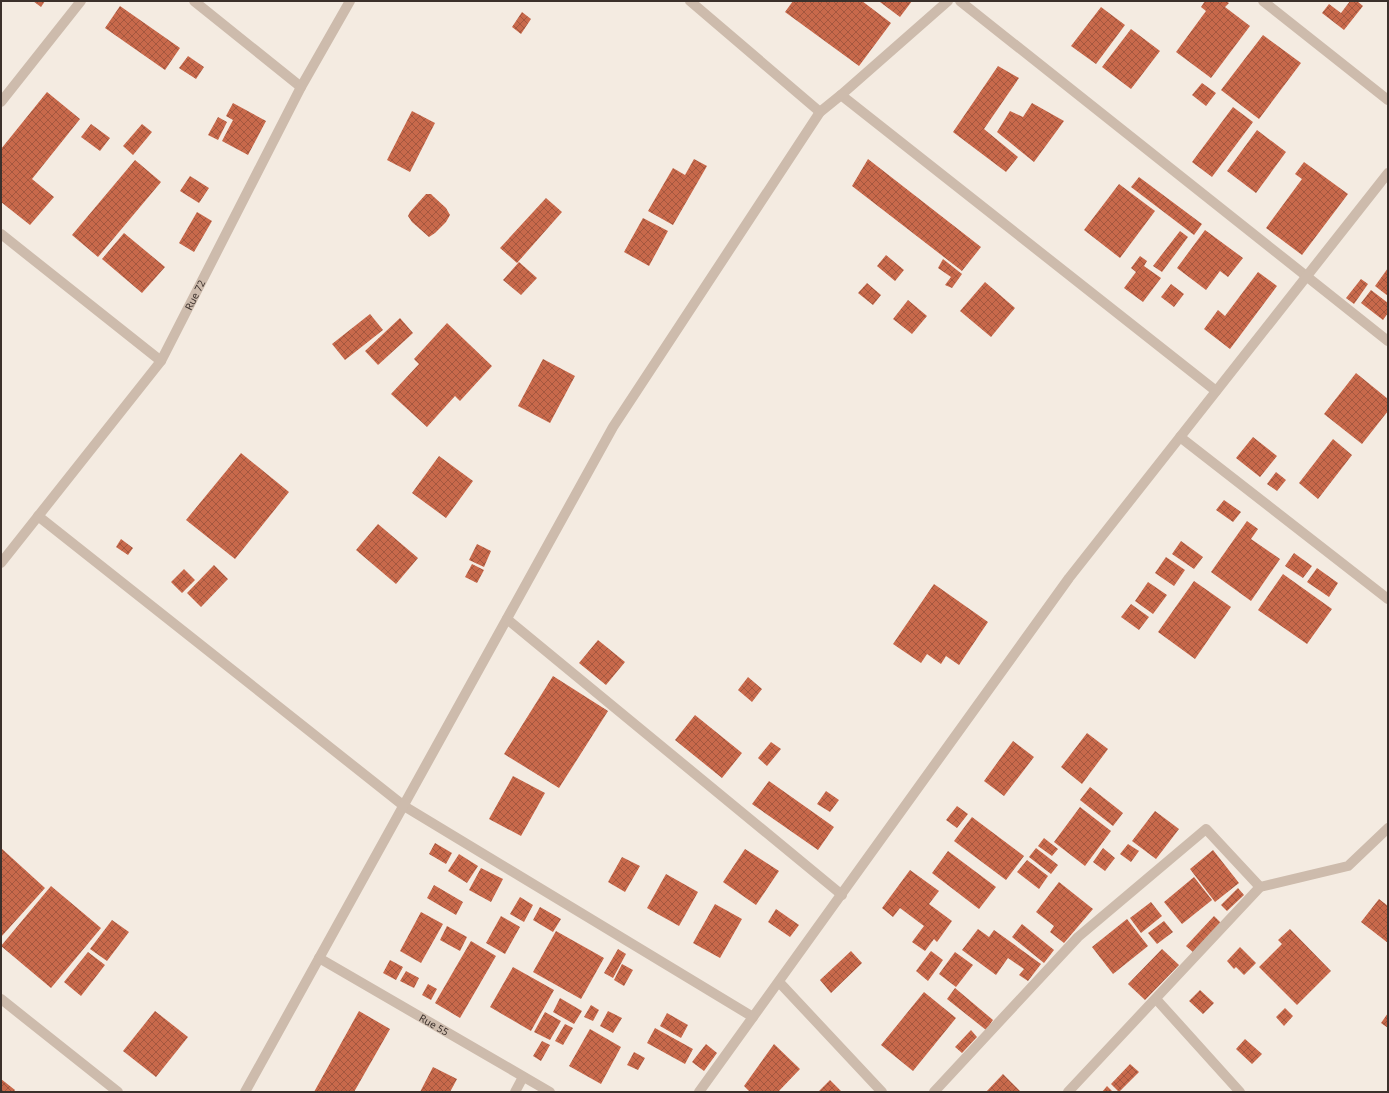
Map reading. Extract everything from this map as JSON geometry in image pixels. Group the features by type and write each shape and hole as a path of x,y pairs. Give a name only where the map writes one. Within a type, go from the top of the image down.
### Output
{"street":[{"path":"1,102 81,1"},
{"path":"194,1 301,87"},
{"name":"Rue 72","path":"1,563 161,361 301,87 350,1"},
{"path":"690,1 820,112"},
{"path":"245,1092 613,428 820,112 948,1"},
{"path":"960,1 1388,341"},
{"path":"1263,1 1388,100"},
{"path":"841,95 1216,391"},
{"path":"699,1092 1069,578 1388,173"},
{"path":"1,234 161,361"},
{"path":"1180,437 1388,598"},
{"path":"38,516 404,806 753,1017"},
{"path":"507,619 842,895"},
{"path":"1068,1092 1260,887 1348,866 1388,828"},
{"path":"934,1092 1078,937 1206,829 1260,887"},
{"name":"Rue 55","path":"319,958 550,1092"},
{"path":"779,982 882,1092"},
{"path":"1,999 118,1092"},
{"path":"1156,999 1240,1092"},
{"path":"515,1092 523,1077"}],"building":[{"path":"33,1 45,1 41,7"},
{"path":"793,1 862,1 891,23 859,66 785,12"},
{"path":"912,1 900,17 880,2"},
{"path":"1205,1 1226,1 1229,3 1225,7 1250,26 1211,78 1176,52 1206,11 1201,7"},
{"path":"1350,1 1357,1 1363,6 1344,30 1322,13 1329,4 1341,13"},
{"path":"120,6 180,48 165,70 105,28"},
{"path":"1101,7 1125,25 1096,64 1071,46"},
{"path":"522,12 531,19 521,34 512,27"},
{"path":"1131,29 1160,51 1131,89 1102,67"},
{"path":"1263,35 1301,63 1259,119 1221,90"},
{"path":"188,56 204,67 196,79 179,68"},
{"path":"998,66 1019,78 984,129 1018,157 1006,172 953,132"},
{"path":"1202,83 1216,93 1206,106 1192,95"},
{"path":"47,92 80,119 32,179 54,197 30,225 1,202 1,149"},
{"path":"233,103 266,121 248,155 222,141 233,120 226,116"},
{"path":"1032,103 1064,121 1034,162 997,132 1010,111 1023,117"},
{"path":"1233,107 1253,122 1212,177 1192,162"},
{"path":"412,111 435,123 410,172 387,160"},
{"path":"218,117 227,122 218,140 208,135"},
{"path":"91,124 110,138 100,151 81,137"},
{"path":"142,124 152,132 133,155 123,146"},
{"path":"1257,130 1286,152 1256,193 1227,171"},
{"path":"694,159 707,166 673,225 648,211 673,168 685,175"},
{"path":"868,159 981,247 962,271 852,186"},
{"path":"135,160 161,182 98,257 72,235"},
{"path":"1304,162 1348,194 1302,255 1266,228 1302,179 1295,174"},
{"path":"190,176 209,188 199,203 180,191"},
{"path":"1139,177 1202,224 1194,235 1131,187"},
{"path":"1119,184 1155,211 1120,258 1084,230"},
{"path":"426,194 431,194 446,208 450,215 446,222 429,237 412,222 408,216"},
{"path":"546,198 562,212 517,263 500,248"},
{"path":"197,212 212,221 194,252 179,243"},
{"path":"643,218 668,231 649,266 624,252"},
{"path":"1205,230 1243,258 1228,277 1220,271 1206,290 1177,268"},
{"path":"1180,231 1188,237 1162,272 1153,266"},
{"path":"124,233 165,267 142,293 102,259"},
{"path":"886,255 904,270 895,281 877,266"},
{"path":"1140,256 1147,261 1144,266 1161,278 1143,302 1124,288 1136,272 1131,268"},
{"path":"943,259 962,274 952,288 945,285 951,277 938,268"},
{"path":"519,262 537,278 521,295 503,280"},
{"path":"1388,268 1388,296 1375,286"},
{"path":"1258,272 1277,286 1230,349 1204,329 1218,310 1225,316"},
{"path":"1361,279 1368,284 1354,304 1346,298"},
{"path":"985,282 1015,308 991,337 960,311"},
{"path":"867,283 881,295 873,305 858,293"},
{"path":"1171,284 1184,294 1174,307 1161,297"},
{"path":"1371,290 1388,303 1388,313 1383,320 1361,303"},
{"path":"908,300 927,316 912,334 893,319"},
{"path":"370,314 383,330 345,360 332,344"},
{"path":"400,318 413,333 378,365 365,351"},
{"path":"447,323 492,366 460,401 455,396 427,427 391,394 419,364 414,359"},
{"path":"543,359 575,376 550,423 518,406"},
{"path":"1356,373 1388,399 1388,411 1362,444 1324,414"},
{"path":"1253,437 1277,456 1260,477 1236,458"},
{"path":"1333,439 1352,455 1318,499 1299,483"},
{"path":"241,453 289,492 235,559 186,520"},
{"path":"439,456 473,481 446,518 412,493"},
{"path":"1276,472 1286,480 1277,491 1267,484"},
{"path":"1224,500 1241,512 1233,522 1216,510"},
{"path":"1247,521 1258,529 1251,539 1280,559 1251,601 1211,572"},
{"path":"378,524 418,558 396,584 356,550"},
{"path":"121,539 133,548 128,555 116,547"},
{"path":"1181,541 1203,557 1194,569 1172,554"},
{"path":"477,544 491,551 484,567 469,560"},
{"path":"1294,553 1312,566 1303,578 1285,566"},
{"path":"1166,557 1185,570 1174,586 1155,573"},
{"path":"472,564 484,570 477,583 465,577"},
{"path":"214,565 228,579 201,607 187,593"},
{"path":"1317,568 1338,583 1329,597 1307,582"},
{"path":"184,569 195,580 182,593 171,582"},
{"path":"1283,574 1332,609 1307,644 1258,610"},
{"path":"1194,581 1231,607 1195,659 1158,632"},
{"path":"1148,582 1167,595 1153,614 1135,601"},
{"path":"934,584 988,622 959,665 946,656 941,664 927,654 921,663 893,644"},
{"path":"1131,604 1149,617 1139,630 1121,617"},
{"path":"598,640 625,662 606,685 579,663"},
{"path":"553,676 608,711 559,788 504,754"},
{"path":"748,677 762,689 752,702 738,690"},
{"path":"695,715 742,753 722,778 675,740"},
{"path":"1087,733 1108,749 1082,784 1061,767"},
{"path":"1013,741 1034,757 1004,796 984,781"},
{"path":"771,742 781,749 767,766 758,758"},
{"path":"513,776 545,793 521,836 489,819"},
{"path":"769,781 834,827 818,850 752,804"},
{"path":"1090,787 1123,813 1113,826 1080,800"},
{"path":"826,791 839,800 830,812 817,804"},
{"path":"957,806 968,814 957,828 946,820"},
{"path":"1080,807 1111,831 1085,866 1054,842"},
{"path":"1155,811 1179,829 1156,859 1132,841"},
{"path":"972,817 1024,856 1006,880 954,841"},
{"path":"1044,838 1058,849 1052,856 1038,846"},
{"path":"435,843 452,853 446,864 429,854"},
{"path":"1128,844 1139,851 1131,862 1120,854"},
{"path":"1,848 45,888 1,937"},
{"path":"1036,848 1058,865 1051,874 1029,857"},
{"path":"1103,848 1115,858 1105,871 1093,862"},
{"path":"745,849 779,871 756,905 723,882"},
{"path":"1213,850 1239,883 1215,902 1190,869"},
{"path":"948,851 996,887 979,909 932,873"},
{"path":"459,854 478,866 467,883 448,871"},
{"path":"622,857 640,866 625,892 608,882"},
{"path":"1027,860 1048,876 1039,889 1017,872"},
{"path":"481,868 503,879 491,902 469,890"},
{"path":"910,870 939,891 929,904 952,921 937,942 934,939 925,951 912,942 924,926 900,908 893,917 882,908"},
{"path":"666,874 698,892 679,926 647,908"},
{"path":"1194,877 1212,900 1182,924 1164,902"},
{"path":"1059,882 1093,909 1064,943 1050,932 1054,926 1036,912"},
{"path":"434,885 463,902 456,915 427,898"},
{"path":"51,886 101,928 51,988 1,946"},
{"path":"1238,888 1244,895 1227,911 1221,905"},
{"path":"520,897 533,905 524,922 510,914"},
{"path":"1379,899 1388,906 1388,943 1361,922"},
{"path":"1151,902 1162,916 1141,933 1130,918"},
{"path":"715,904 742,919 720,958 693,943"},
{"path":"540,907 561,919 553,932 533,920"},
{"path":"776,909 799,925 790,937 768,922"},
{"path":"421,912 443,924 421,963 400,951"},
{"path":"501,916 520,927 505,954 486,943"},
{"path":"1214,916 1222,924 1194,953 1186,946"},
{"path":"1127,919 1148,946 1113,974 1092,947"},
{"path":"112,920 129,932 107,961 90,949"},
{"path":"1164,921 1173,932 1157,944 1148,933"},
{"path":"1022,924 1054,950 1044,963 1012,937"},
{"path":"447,926 467,937 460,951 440,940"},
{"path":"978,929 989,937 994,930 1041,964 1028,981 1019,975 1024,969 1008,958 996,975 962,950"},
{"path":"1290,929 1331,971 1297,1005 1259,967 1282,944 1278,940"},
{"path":"556,931 604,958 581,999 533,972"},
{"path":"471,941 496,956 460,1018 435,1003"},
{"path":"1240,947 1256,963 1244,975 1236,967 1234,969 1227,961"},
{"path":"618,949 626,954 613,978 604,973"},
{"path":"1162,949 1179,965 1145,1000 1128,984"},
{"path":"851,951 862,963 831,993 820,980"},
{"path":"931,951 943,960 928,981 916,971"},
{"path":"88,952 105,965 81,996 64,982"},
{"path":"955,952 973,965 956,987 939,974"},
{"path":"390,960 403,967 396,980 383,973"},
{"path":"622,964 633,970 624,986 614,980"},
{"path":"513,967 554,990 531,1031 490,1007"},
{"path":"406,971 419,978 414,988 400,981"},
{"path":"428,984 437,989 431,1000 422,995"},
{"path":"955,988 993,1020 986,1030 947,999"},
{"path":"1200,990 1214,1003 1203,1014 1189,1001"},
{"path":"924,992 956,1018 913,1071 881,1045"},
{"path":"560,998 582,1011 574,1024 553,1012"},
{"path":"591,1005 599,1010 593,1021 584,1017"},
{"path":"1285,1008 1293,1016 1284,1026 1276,1017"},
{"path":"155,1011 188,1037 156,1077 123,1051"},
{"path":"359,1011 390,1029 354,1092 314,1092"},
{"path":"608,1011 622,1018 613,1033 600,1026"},
{"path":"545,1012 561,1021 550,1040 534,1032"},
{"path":"667,1013 688,1025 681,1038 660,1026"},
{"path":"1388,1013 1388,1028 1381,1023"},
{"path":"565,1024 573,1028 563,1045 555,1041"},
{"path":"655,1028 693,1049 685,1064 647,1043"},
{"path":"590,1029 621,1047 601,1084 569,1066"},
{"path":"971,1030 977,1037 962,1053 955,1047"},
{"path":"1245,1039 1262,1054 1252,1064 1236,1049"},
{"path":"542,1041 550,1045 541,1061 533,1056"},
{"path":"706,1044 717,1053 704,1071 692,1062"},
{"path":"774,1044 800,1069 778,1092 750,1092 744,1086"},
{"path":"634,1052 645,1058 638,1070 627,1065"},
{"path":"1130,1064 1139,1072 1119,1092 1111,1084"},
{"path":"433,1067 457,1079 450,1092 420,1092"},
{"path":"1003,1074 1021,1092 986,1092"},
{"path":"1,1079 15,1090 14,1092 1,1092"},
{"path":"830,1080 842,1092 818,1092"},
{"path":"1107,1086 1113,1092 1102,1092"}]}
